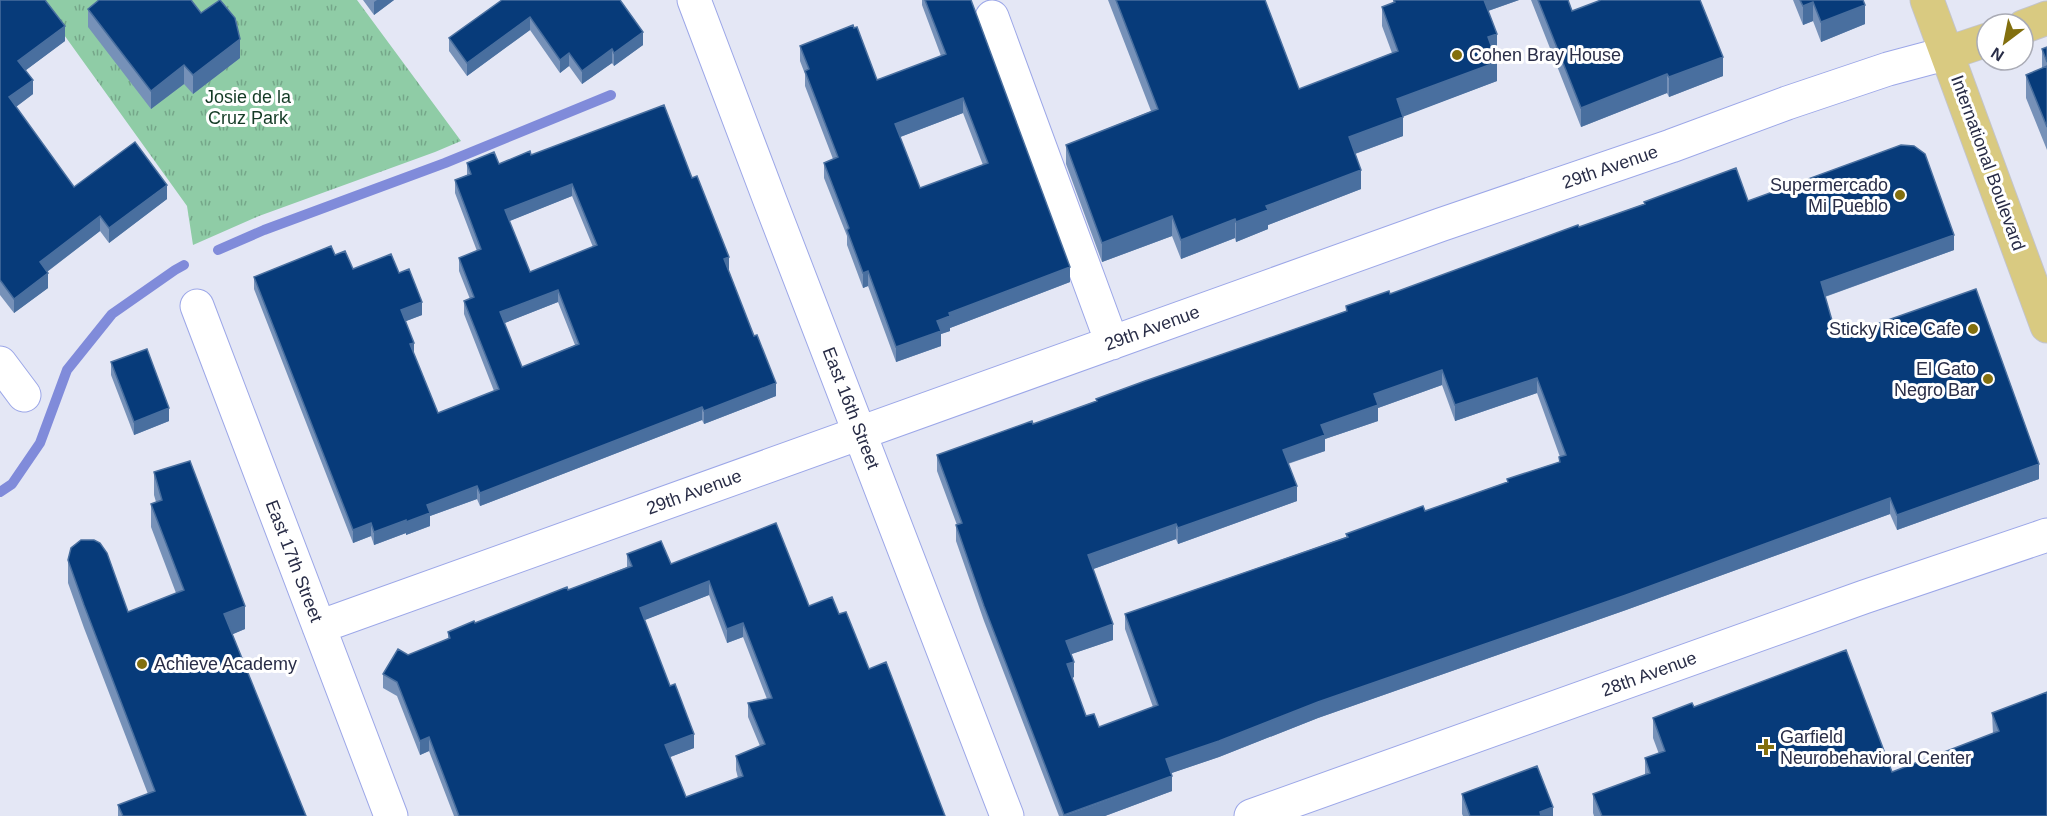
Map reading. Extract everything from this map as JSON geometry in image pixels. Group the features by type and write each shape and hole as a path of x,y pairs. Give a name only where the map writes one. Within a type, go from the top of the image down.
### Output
{"main road":[{"name":"International Boulevard","path":"1927,0 2047,326"},
{"name":"29th Avenue","path":"1948,53 1975,44"}],"street":[{"name":"East 16th Street","path":"694,0 1007,816"},
{"path":"992,17 1112,343"},
{"name":"29th Avenue","path":"319,627 1440,225 1671,146 1787,103 1888,69 1948,53"},
{"name":"East 17th Street","path":"196,306 391,816"},
{"path":"0,363 24,395"},
{"name":"28th Avenue","path":"1251,816 1853,601 2047,535"}],"green space":[{"name":"Josie de la Cruz Park","path":"39,0 357,0 461,141 259,216 193,245 187,206"}],"building":[{"path":"0,0 45,0 65,26 18,61 33,80 9,97 74,187 135,142 167,185 109,228 100,216 40,262 48,273 14,299 0,280"},
{"path":"99,0 191,0 201,13 220,0 235,18 240,39 193,75 184,65 151,91 88,9"},
{"path":"502,0 620,0 643,32 614,53 612,49 582,71 569,53 560,60 530,17 467,63 449,38"},
{"path":"925,0 971,0 1070,267 949,313 950,316 937,321 941,331 896,347 868,271 863,273 847,230 849,228 824,163 838,157 805,71 809,69 800,46 853,25 854,28 857,27 877,80 946,54","holes":["963,98 988,163 920,188 895,124"]},
{"path":"1116,0 1265,0 1299,89 1398,51 1382,7 1395,2 1394,0 1484,0 1497,34 1488,37 1497,62 1397,99 1403,117 1349,137 1361,170 1266,206 1268,210 1236,222 1235,219 1181,240 1172,216 1102,243 1066,145 1158,109"},
{"path":"1538,0 1568,0 1572,11 1601,0 1700,0 1723,57 1669,77 1667,74 1581,108"},
{"path":"1800,0 1863,0 1865,5 1821,22 1813,2 1803,6"},
{"path":"2047,47 2047,62 2042,49"},
{"path":"2047,66 2047,127 2026,75"},
{"path":"664,105 692,178 697,176 729,257 724,259 754,336 757,335 776,383 704,411 702,407 480,493 477,486 427,505 430,513 406,522 406,520 374,532 371,523 353,530 254,277 331,246 335,255 345,251 353,269 391,254 399,273 409,269 422,302 401,310 414,343 410,344 438,413 499,389 464,301 474,297 459,258 481,249 455,180 471,174 467,163 494,152 499,164 530,151 531,155","holes":["572,184 597,245 530,272 505,210","558,290 579,344 522,367 500,312"]},
{"path":"1901,145 1914,146 1925,154 1954,235 1821,282 1837,338 1976,289 2039,464 1897,515 1890,498 1626,595 1318,702 1166,759 1172,776 1064,815 984,606 956,525 962,523 937,455 1032,421 1033,424 1145,381 1347,311 1346,306 1389,291 1390,294 1578,225 1579,227 1645,204 1644,202 1736,168 1748,201","holes":["1442,370 1455,405 1537,378 1566,455 1559,457 1560,462 1507,479 1508,482 1425,511 1423,506 1346,534 1348,537 1125,614 1158,705 1099,727 1094,714 1086,716 1067,664 1074,662 1066,641 1113,624 1088,555 1176,524 1178,528 1297,486 1283,450 1325,435 1321,425 1378,405 1374,394"]},
{"path":"147,349 169,408 134,422 111,362"},
{"path":"190,461 245,606 224,614 306,816 123,816 118,805 155,791 68,560 71,548 81,540 94,540 100,543 107,553 128,612 184,590 151,504 162,500 154,472"},
{"path":"776,523 809,606 832,597 839,614 846,612 869,669 886,662 945,816 459,816 429,737 420,741 397,682 383,674 398,649 408,655 450,638 448,632 474,621 475,623 567,587 568,590 632,566 627,554 661,541 671,564","holes":["709,581 727,629 743,623 772,698 748,703 765,744 736,756 743,776 686,797 665,745 694,734 675,684 670,686 640,608"]},
{"path":"1846,650 1892,772 1999,731 1992,713 2047,692 2047,816 1602,816 1593,794 1650,773 1645,758 1665,751 1653,718 1692,703 1694,707"},
{"path":"1537,766 1553,807 1540,812 1541,816 1470,816 1462,794"}],"waterway":[{"path":"218,250 264,230 445,163 611,95"},
{"path":"0,492 12,484 40,443 67,370 112,314 184,265"}],"place":[{"name":"Cohen Bray House","path":"1457,55"},
{"name":"Supermercado Mi Pueblo","path":"1900,195"},
{"name":"Sticky Rice Cafe","path":"1973,329"},
{"name":"El Gato Negro Bar","path":"1988,379"},
{"name":"Achieve Academy","path":"142,664"},
{"name":"Garfield Neurobehavioral Center","path":"1766,747"}]}
